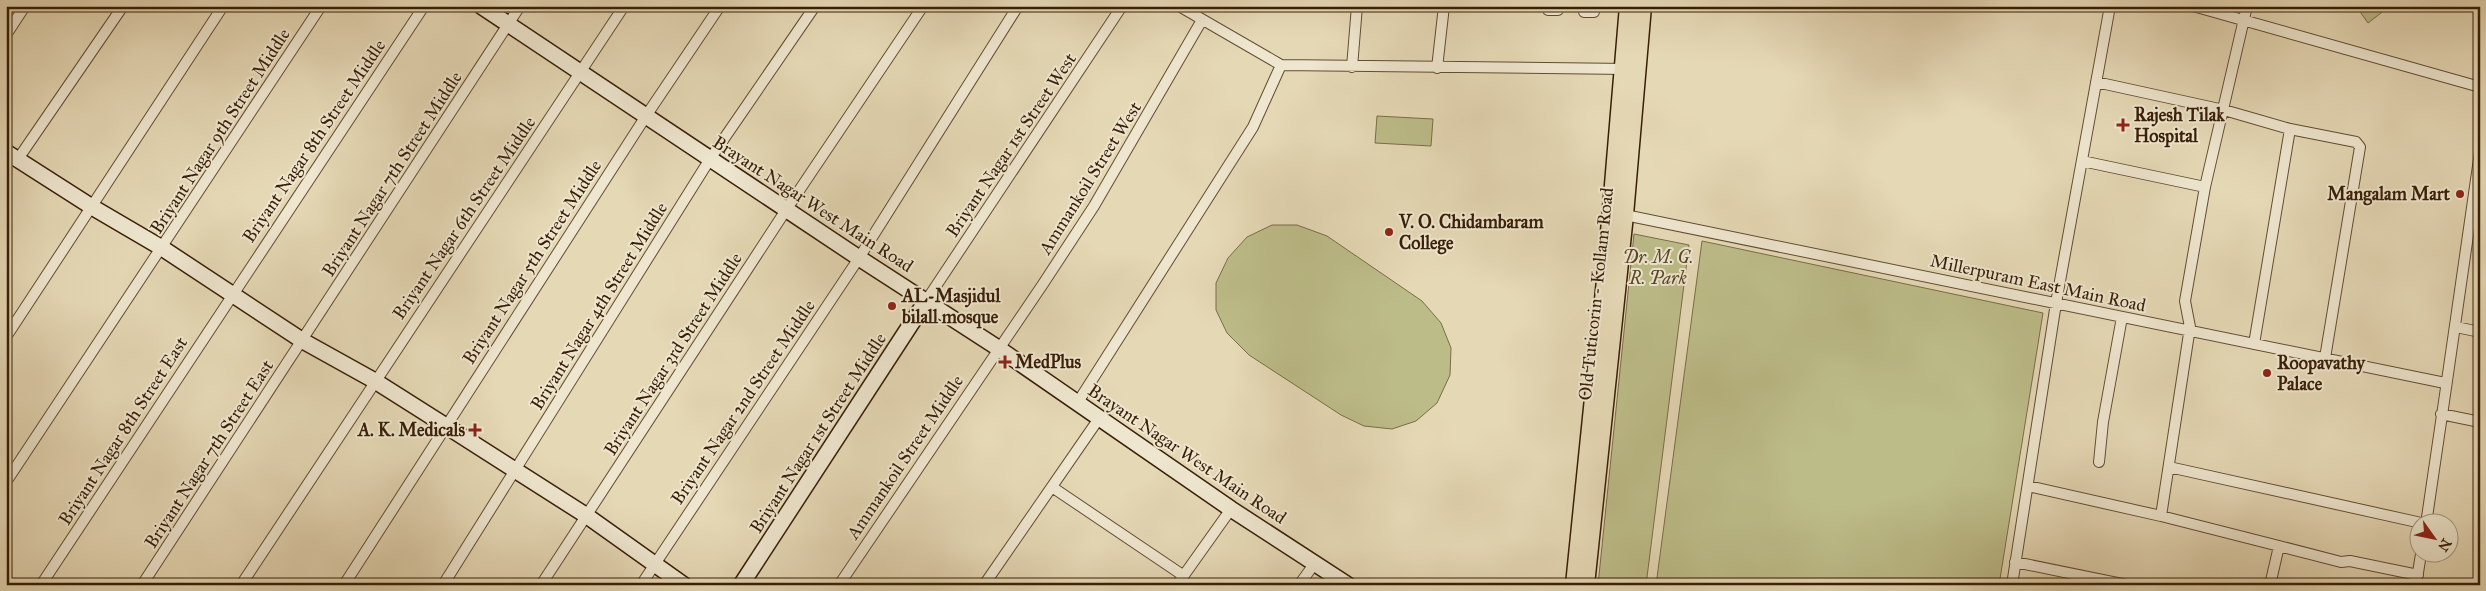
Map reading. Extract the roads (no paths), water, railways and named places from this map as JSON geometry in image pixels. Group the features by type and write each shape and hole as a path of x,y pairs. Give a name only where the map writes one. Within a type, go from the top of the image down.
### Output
{"main road":[{"path":"1574,585 1605,280 1630,68 1628,6"},
{"name":"Old Tuticorin - Kollam Road","path":"1586,585 1625,215 1630,68 1643,6"}],"street":[{"path":"6,35 26,6"},
{"path":"123,6 12,156 92,207 162,248 303,342 375,381 587,516 684,585"},
{"path":"6,337 222,6"},
{"name":"Briyant Nagar 9th Street Middle","path":"6,482 321,6"},
{"name":"Briyant Nagar 8th Street Middle","path":"231,294 424,6"},
{"name":"Brayant Nagar West Main Road","path":"481,6 580,74 998,348 1231,509 1348,585"},
{"name":"Briyant Nagar 7th Street Middle","path":"303,342 520,6"},
{"name":"Briyant Nagar 6th Street Middle","path":"241,585 624,6"},
{"name":"Briyant Nagar 5th Street Middle","path":"344,585 646,116 720,6"},
{"name":"Briyant Nagar 4th Street Middle","path":"443,585 710,159 815,6"},
{"name":"Briyant Nagar 3rd Street Middle","path":"541,585 786,210 923,6"},
{"name":"Briyant Nagar 2nd Street Middle","path":"640,585 859,258 1018,6"},
{"name":"Briyant Nagar 1st Street West","path":"926,301 1122,6"},
{"path":"1180,6 1281,65 1437,68 1630,68"},
{"path":"1352,67 1357,6"},
{"path":"1437,68 1444,6"},
{"path":"2012,585 2056,303 2110,6"},
{"path":"2193,6 2480,88"},
{"path":"2161,516 2189,331 2185,301 2205,187 2247,6"},
{"name":"Ammankoil Street West","path":"998,348 1044,284 1094,206 1202,20"},
{"path":"1078,402 1253,127 1281,65"},
{"path":"2096,82 2224,110 2290,129 2356,142 2360,147 2325,358"},
{"path":"2254,344 2290,129"},
{"path":"2427,514 2480,152"},
{"path":"2082,161 2205,187"},
{"name":"Millerpuram East Main Road","path":"1625,215 2445,383"},
{"name":"Briyant Nagar 8th Street East","path":"41,585 231,294"},
{"name":"Briyant Nagar 1st Street Middle","path":"741,585 926,301"},
{"path":"2099,462 2103,422 2122,317"},
{"path":"2456,327 2480,332"},
{"name":"Briyant Nagar 7th Street East","path":"142,585 303,342"},
{"name":"Ammankoil Street Middle","path":"839,585 998,348"},
{"path":"2442,414 2480,422"},
{"path":"984,585 1100,417"},
{"path":"2169,467 2408,520"},
{"path":"2028,486 2161,516 2341,562 2350,561 2417,580 2419,564"},
{"path":"1052,487 1184,576"},
{"path":"1178,585 1231,509"},
{"path":"2270,585 2279,546"},
{"path":"2015,562 2127,585"},
{"path":"1299,585 1315,563"}],"place":[{"name":"Rajesh Tilak Hospital","path":"2123,125"},
{"name":"Mangalam Mart","path":"2460,194"},
{"name":"V. O. Chidambaram College","path":"1389,232"},
{"name":"AL-Masjidul bilall mosque","path":"892,306"},
{"name":"MedPlus","path":"1005,362"},
{"name":"Roopavathy Palace","path":"2267,373"},
{"name":"A. K. Medicals","path":"475,430"}],"park label":[{"name":"Dr. M. G. R. Park","path":"1658,267"}]}
